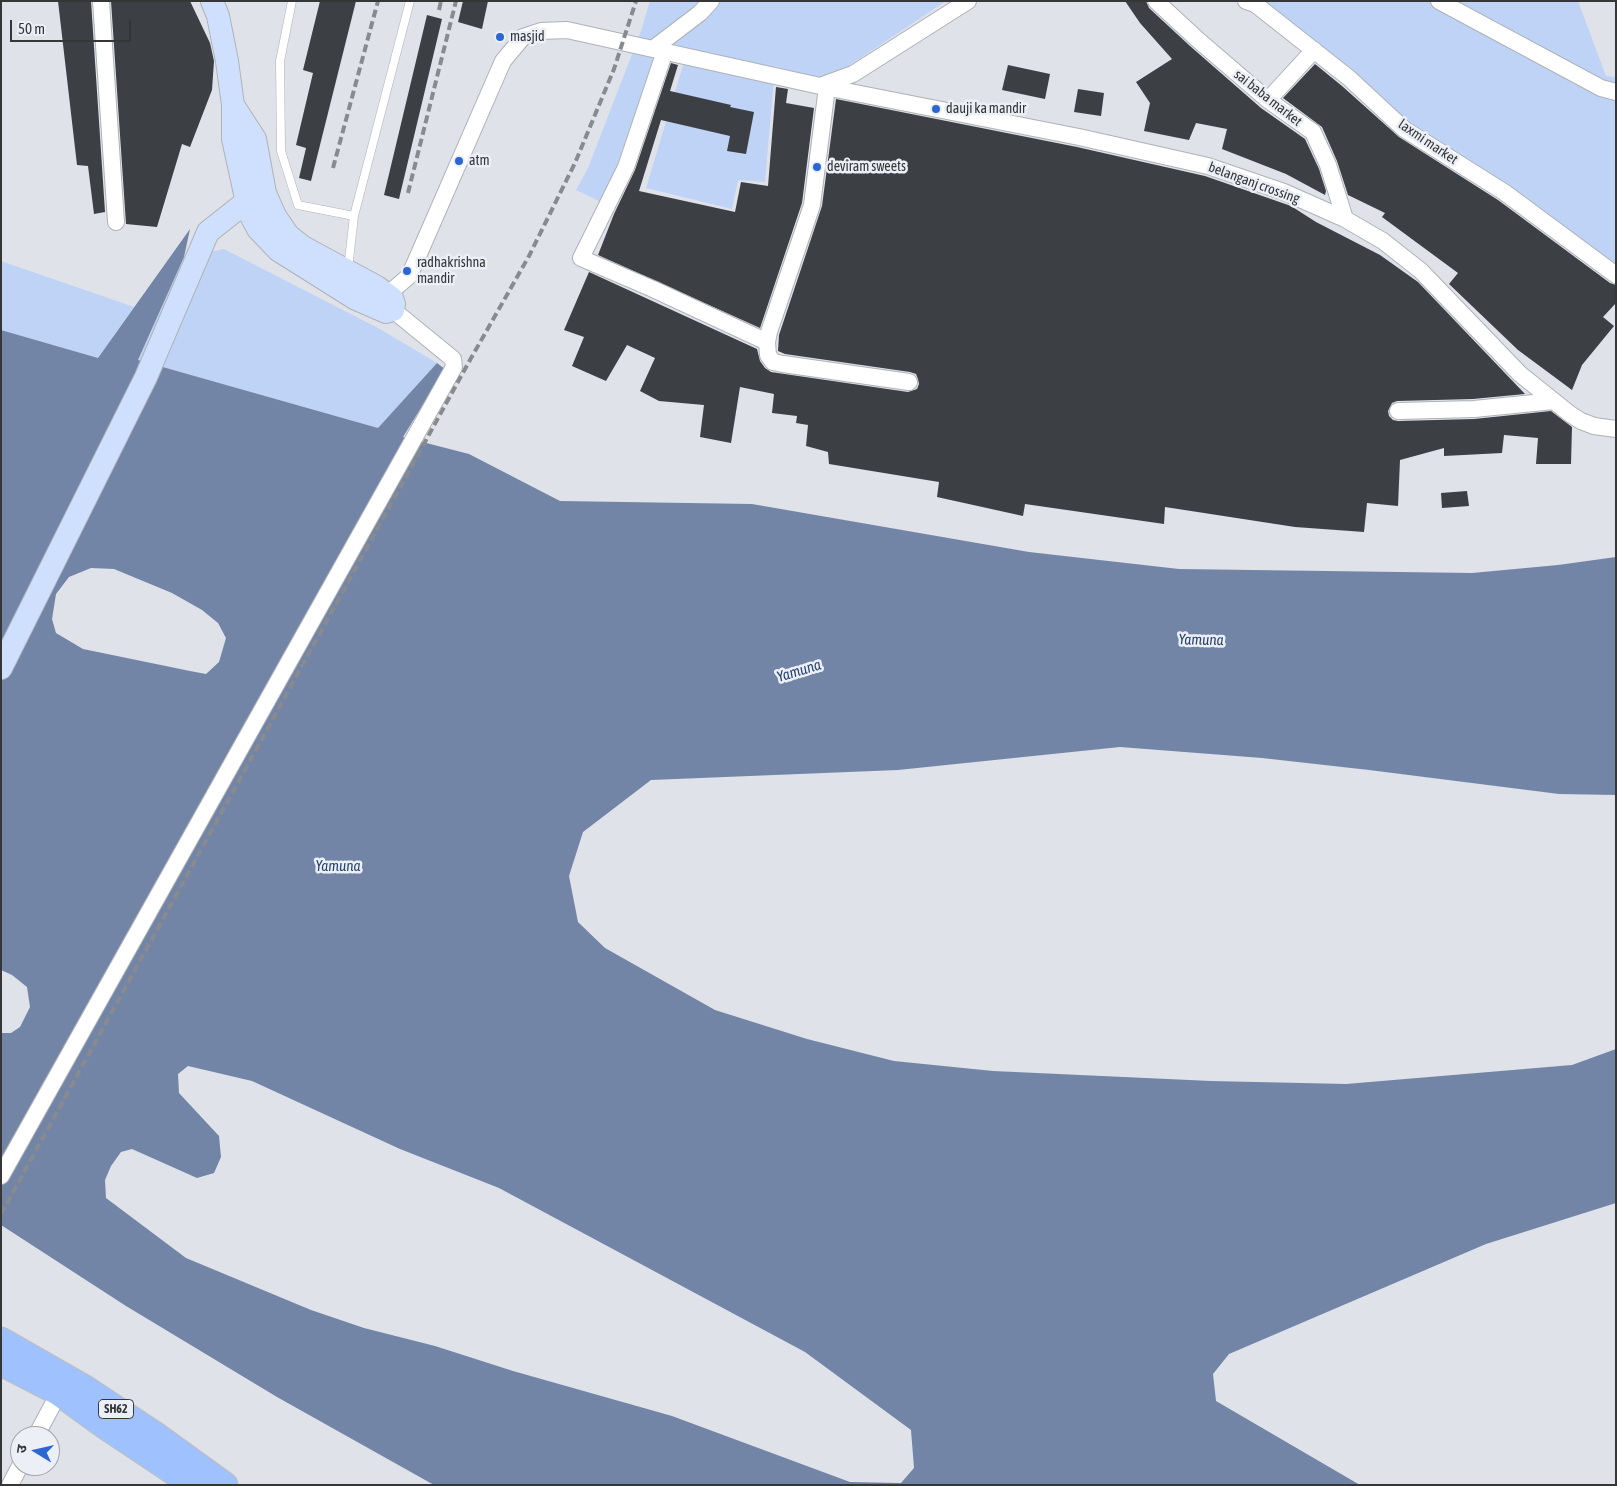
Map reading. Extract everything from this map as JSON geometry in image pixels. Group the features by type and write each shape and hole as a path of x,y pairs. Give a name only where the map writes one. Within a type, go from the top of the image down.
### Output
{"main road":[{"path":"212,1 226,60 232,105 255,138 256,198 275,216 288,235 303,247 311,261 356,300 386,312 390,302 377,287 348,271 311,261"},
{"path":"1,668 146,377 208,232 256,198"},
{"name":"SH62","path":"1,1340 85,1388 156,1435 226,1485"},
{"name":"SH62","path":"1,1363 59,1393 193,1485"}],"street":[{"path":"101,1 116,222"},
{"path":"711,1 659,49 626,167 581,258 767,342"},
{"path":"908,382 773,362 768,355 767,342 812,205 824,87 853,74 968,1"},
{"name":"sai baba market","path":"1156,1 1197,40 1268,100 1313,132 1328,165 1345,219"},
{"name":"laxmi market","path":"1246,1 1255,4 1349,78 1404,129 1504,192 1616,275"},
{"path":"1439,1 1601,88 1616,92"},
{"name":"belanganj crossing","path":"390,302 412,270 503,61 523,37 541,31 567,30 824,87 1079,137 1208,166 1284,192 1345,219 1383,240 1421,271 1520,374 1581,421 1594,426 1616,429"},
{"path":"1268,100 1314,50"},
{"path":"1,1176 454,367 453,359 390,302"},
{"path":"1398,411 1474,409 1554,401"},
{"path":"41,1426 59,1393"}],"lane":[{"path":"292,1 280,61 282,151 298,205 354,216"},
{"path":"348,271 354,216 410,1"}],"shaded area":[{"path":"650,1 946,1 847,67 819,80 775,66 765,182 738,180 732,209 646,188 685,59 659,54 623,164 601,202 576,190 588,168 641,31"},
{"path":"1265,1 1578,1 1606,76 1616,77 1616,268 1410,125 1352,69"},
{"path":"224,249 380,329 437,363 378,428 138,360 184,257"},
{"path":"1,261 134,307 98,358 1,330"}],"water":[{"name":"Yamuna","path":"190,229 184,257 138,360 378,428 437,363 445,369 403,437 469,454 560,501 752,504 1029,552 1179,569 1472,573 1558,565 1616,557 1616,795 1559,794 1262,758 1120,747 898,770 651,780 583,832 569,876 578,922 605,948 715,1010 807,1039 894,1061 993,1071 1211,1081 1346,1084 1572,1065 1616,1049 1616,1203 1486,1244 1229,1354 1213,1374 1216,1401 1360,1485 434,1485 277,1397 126,1306 1,1225 1,1033 11,1033 20,1027 30,1007 27,987 12,975 1,970 1,330 98,358","holes":["91,568 114,569 172,593 202,610 218,623 226,638 219,662 206,674 83,649 56,633 52,619 56,594 69,577","188,1066 252,1081 400,1149 499,1188 805,1352 911,1430 914,1468 901,1483 850,1482 672,1416 513,1371 435,1346 364,1328 311,1310 186,1258 106,1198 105,1180 111,1166 121,1152 132,1149 197,1178 214,1173 221,1157 219,1136 179,1093 178,1074"]}],"building":[{"path":"58,1 91,1 105,212 94,214 88,166 77,165"},
{"path":"111,1 190,1 210,43 214,61 212,90 190,147 182,144 157,227 126,224"},
{"path":"320,1 356,1 311,181 299,178 306,148 296,145 313,73 303,70"},
{"path":"463,1 488,1 482,29 458,22"},
{"path":"1125,1 1146,1 1149,8 1261,108 1305,139 1319,169 1326,191 1325,195 1286,174 1222,149 1227,129 1196,123 1189,140 1144,131 1150,103 1136,82 1172,59 1140,23"},
{"path":"427,15 442,19 399,199 384,195"},
{"path":"671,63 678,65 670,91 754,112 746,154 727,151 730,136 661,120 639,191 735,212 741,182 768,186 776,87 788,89 786,103 814,108 802,203 760,328 598,255 614,214 635,170"},
{"path":"1315,64 1399,137 1498,200 1610,283 1616,285 1616,303 1603,317 1614,326 1582,365 1572,390 1518,350 1449,284 1458,273 1382,217 1385,213 1348,195 1337,161 1322,127 1283,98"},
{"path":"1008,65 1050,74 1045,99 1002,90"},
{"path":"1078,89 1104,93 1101,116 1074,112"},
{"path":"836,99 1077,147 1205,176 1291,206 1316,222 1380,255 1418,282 1525,394 1473,399 1397,401 1392,403 1388,411 1389,416 1393,420 1474,419 1551,411 1572,427 1571,464 1536,464 1538,438 1504,435 1502,453 1444,456 1444,448 1400,460 1398,506 1367,503 1364,532 1295,527 1165,507 1164,524 1025,504 1023,516 937,497 939,482 829,464 828,452 806,446 808,425 796,423 797,416 772,413 774,394 740,387 731,443 700,437 704,405 659,401 640,391 655,358 627,345 606,381 572,366 584,337 564,330 589,272 757,349 760,361 771,372 908,392 917,389 919,384 916,374 910,372 785,354 778,351 779,335 822,206"},
{"path":"1467,491 1469,506 1442,508 1441,493"}],"railway":[{"path":"333,168 378,1"},
{"path":"439,10 441,1"},
{"path":"408,193 456,1"},
{"path":"1,1214 529,256 575,163 614,69 636,1"}],"place":[{"name":"masjid","path":"500,37"},
{"name":"dauji ka mandir","path":"936,109"},
{"name":"atm","path":"459,161"},
{"name":"deviram sweets","path":"817,167"},
{"name":"radhakrishna mandir","path":"407,271"}]}
